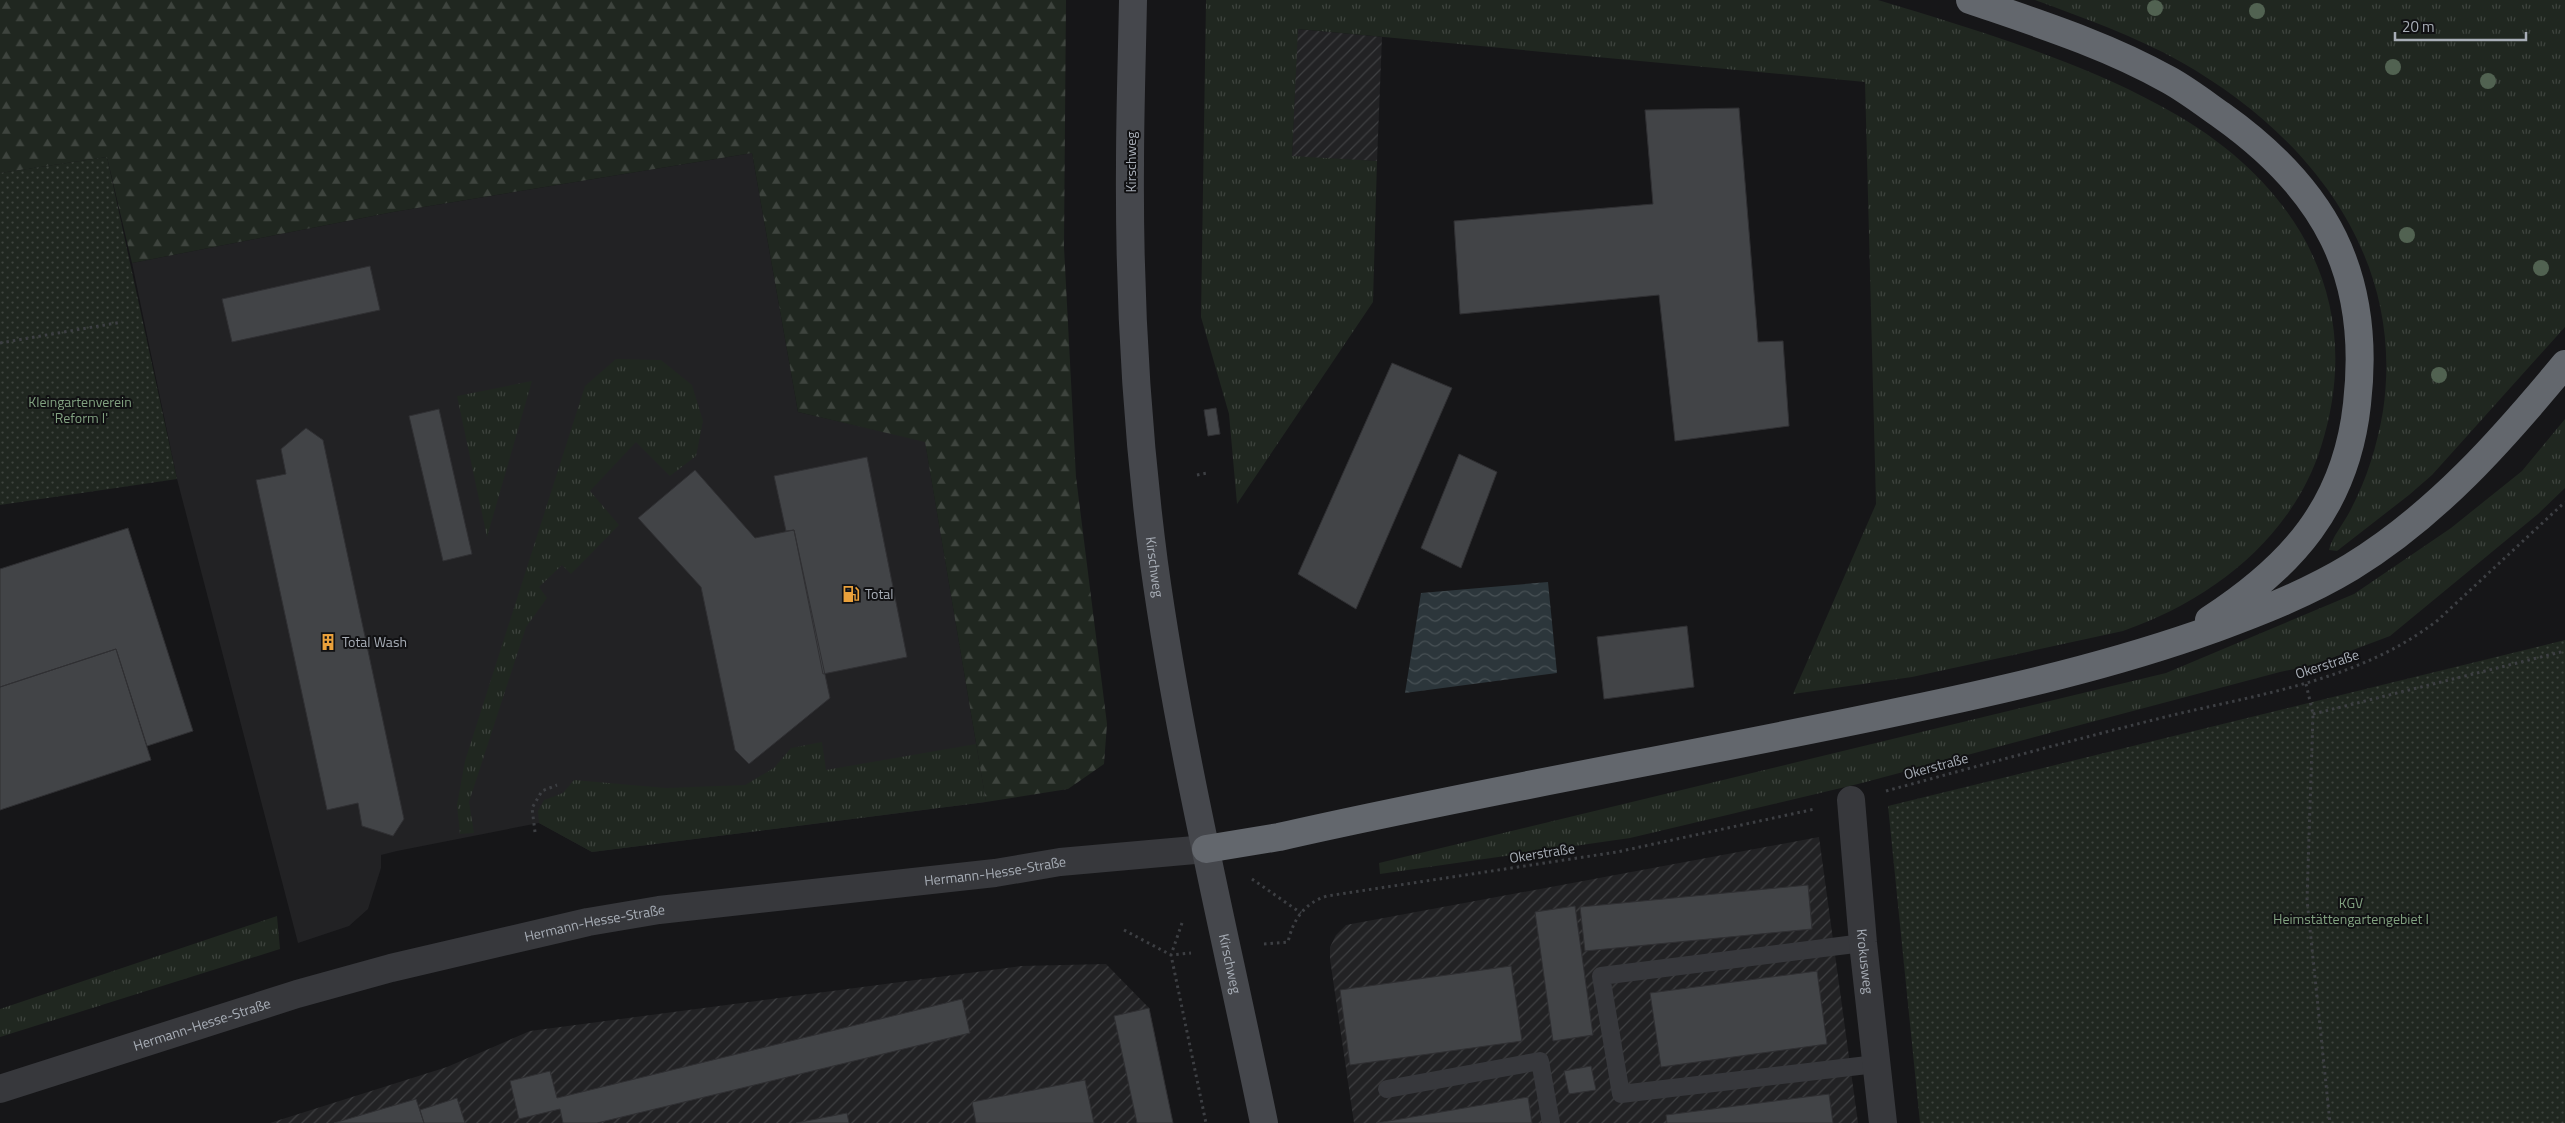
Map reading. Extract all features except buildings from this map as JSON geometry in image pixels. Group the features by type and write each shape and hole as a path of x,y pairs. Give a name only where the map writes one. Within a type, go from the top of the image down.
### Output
{"highway":[{"path":"1970,0 2063,34 2139,65 2169,80 2243,131 2285,169 2304,191 2334,237 2353,288 2358,313 2360,363 2356,413 2344,461 2327,505 2301,544 2268,576 2220,613 2165,646"},
{"path":"1206,849 1279,837 2026,685 2165,646 2276,606 2366,558 2407,528 2466,476 2501,439 2565,364"}],"main road":[{"name":"Kirschweg","path":"1133,0 1130,185 1133,306 1142,448 1162,619 1206,849 1264,1123"}],"street":[{"name":"Krokusweg","path":"1851,800 1863,943 1883,1123"},
{"name":"Hermann-Hesse-Straße","path":"0,1088 297,994 391,968 588,922 659,910 995,873 1060,862 1206,849"}],"lane":[{"path":"1863,943 1601,976 1621,1094 1876,1064"},
{"path":"1388,1089 1540,1061 1550,1123"}],"path":[{"path":"0,342 122,322"},
{"path":"1197,475 1207,473"},
{"name":"Okerstraße","path":"1276,942 1288,942 1292,925 1307,906 1327,896 1617,852 1851,800 2161,718 2306,684 2378,658 2420,635 2460,602 2565,502"},
{"path":"2313,714 2565,651"},
{"path":"2306,684 2313,714 2307,900 2330,1123"},
{"path":"535,832 532,808 542,790 557,785"},
{"path":"1124,930 1171,955 1206,1123"}],"shaded area":[{"path":"1297,29 1382,37 1377,161 1292,157"},
{"path":"752,153 798,412 925,441 986,802 592,852 539,823 397,851 381,855 381,868 368,909 349,926 298,943 177,479 132,263 393,212"},
{"path":"1819,837 1858,1123 1354,1123 1330,959 1330,947 1336,935 1346,925"},
{"path":"1106,964 1149,1008 1173,1123 270,1123 447,1067 530,1031 1021,966"}],"green space":[{"path":"0,0 1066,0 1064,247 1076,477 1107,724 1104,764 1068,789 986,802 925,442 798,412 752,153 393,212 132,263 107,157 0,173"},
{"path":"1206,0 1878,0 2022,46 2093,73 2159,105 2206,134 2247,167 2281,204 2308,246 2326,291 2335,340 2333,392 2321,447 2308,480 2290,510 2269,537 2244,562 2217,584 2156,618 2123,631 1912,677 1793,694 1876,504 1865,82 1298,29 1292,156 1377,161 1373,302 1237,504 1229,414 1201,317"},
{"path":"2035,0 2565,0 2565,327 2432,475 2337,551 2329,550 2361,487 2378,437 2383,411 2386,354 2379,301 2363,251 2338,205 2307,163 2269,125 2227,91 2181,62 2146,44"},
{"name":"Kleingartenverein 'Reform I'","path":"107,157 177,479 0,505 0,173"},
{"path":"616,359 661,360 692,385 703,421 696,456 670,476 636,442 590,491 619,525 571,574 562,565 539,587 547,598 526,627 469,802 474,833 460,834 457,805 465,761 585,386"},
{"path":"532,381 487,537 457,396"},
{"path":"2565,419 2565,488 2538,514 2390,636 2313,665 2280,672 1858,784 1630,838 1380,874 1379,863 2166,673 2354,594 2451,528 2522,471"},
{"name":"KGV Heimstättengartengebiet I","path":"2565,640 2565,1123 1920,1123 1888,806"},
{"path":"822,742 826,770 976,744 986,802 592,852 539,823 538,811 544,800 563,793 574,780 666,788 745,785 774,768 791,748"},
{"path":"277,916 280,949 0,1037 0,1009"}],"water":[{"path":"1548,582 1557,673 1405,693 1421,593"}],"place":[{"name":"Total","path":"851,594"},
{"name":"Total Wash","path":"328,642"}]}
